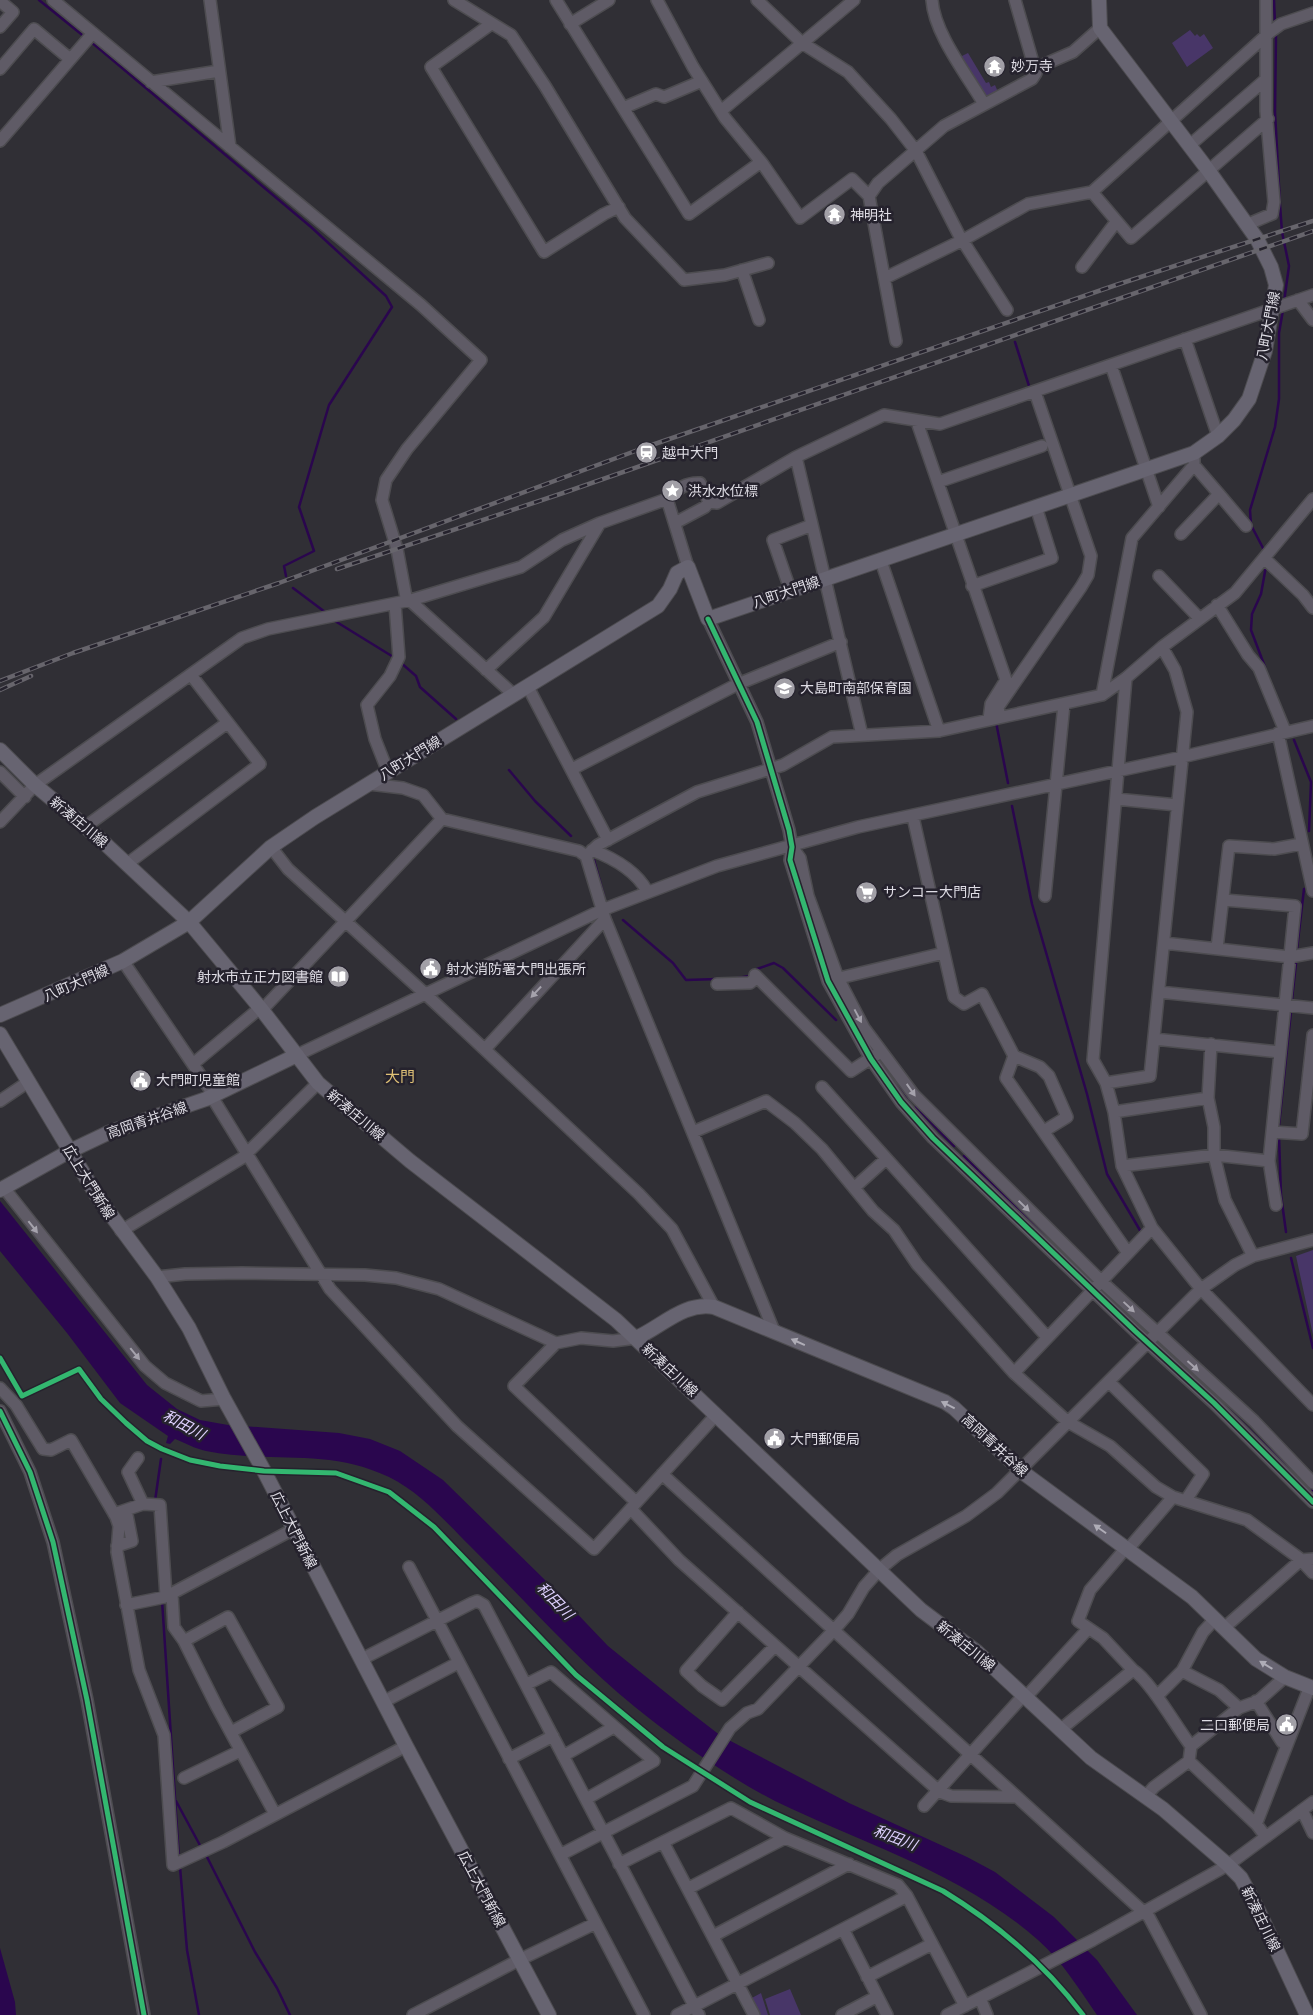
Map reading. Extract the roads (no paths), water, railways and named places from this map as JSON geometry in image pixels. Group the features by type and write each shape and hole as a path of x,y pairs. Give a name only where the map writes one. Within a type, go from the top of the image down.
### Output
{"main road":[{"path":"1099,0 1100,28"},
{"name":"八町大門線","path":"708,619 1146,469 1194,459 1234,420 1249,399 1265,351 1276,285 1271,267 1263,250 1208,170 1100,28"},
{"path":"688,567 708,619"},
{"name":"八町大門線","path":"0,1015 123,961 189,922 271,847 314,817 658,606 670,589 677,573 688,567"},
{"name":"新湊庄川線","path":"0,750 35,785 127,864 189,922 261,1008 318,1083 410,1161 636,1338 921,1610 977,1652 1091,1758 1146,1796 1228,1865 1241,1878 1259,1912 1307,2015"},
{"name":"広上大門新線","path":"0,1034 96,1196 157,1277 189,1328 226,1404 264,1471 292,1530 549,2015"},
{"name":"高岡青井谷線","path":"2,1187 110,1132 212,1097 297,1055"},
{"name":"高岡青井谷線","path":"636,1338 685,1309 702,1305 714,1307 954,1408 1020,1470 1192,1597 1256,1659 1286,1677 1311,1687"}],"street":[{"path":"53,0 420,305 481,360 407,449 386,480 382,500 396,549 406,598 411,600 513,694"},
{"path":"210,0 230,147"},
{"path":"454,0 511,36 546,86 625,218 684,280 691,281 768,263"},
{"path":"556,0 689,214 761,162"},
{"path":"570,24 609,0"},
{"path":"657,0 725,118 761,162 800,218 852,179 869,196 896,340"},
{"path":"757,0 802,44 848,72 892,119 916,151 963,240 1007,310"},
{"path":"721,111 854,0"},
{"path":"932,0 933,10 945,38 984,104"},
{"path":"869,196 878,183 944,126 1032,79 1036,74 1036,68 1015,0"},
{"path":"1246,225 1272,214 1265,80 1269,33 1266,0"},
{"path":"0,2 13,12 0,27"},
{"path":"884,278 963,240 1028,204 1092,192 1269,33 1281,24 1313,13"},
{"path":"491,24 431,67 544,252 596,218 619,207"},
{"path":"1036,68 1073,52 1100,28"},
{"path":"0,69 34,29 70,59"},
{"path":"0,141 93,33"},
{"path":"151,82 219,71"},
{"path":"1190,145 1265,80"},
{"path":"623,108 656,94 664,97 702,81"},
{"path":"1092,192 1131,238 1268,119"},
{"path":"1082,267 1116,222"},
{"path":"742,270 759,320"},
{"path":"710,502 717,503 796,457 884,415 917,422 940,424 1313,295"},
{"path":"1298,300 1313,320"},
{"path":"1185,339 1218,436"},
{"path":"1111,365 1159,507"},
{"path":"994,718 998,708 1088,575 1091,556 1035,392"},
{"path":"917,422 1006,680 991,704 994,718"},
{"path":"938,482 1042,446"},
{"path":"796,457 862,734"},
{"path":"1102,695 1132,538 1159,507 1194,459 1219,494 1246,526"},
{"path":"0,822 35,785 242,638 254,633 411,600 521,567 562,540 600,523 667,500 674,491 690,482 700,483 710,502"},
{"path":"1181,534 1219,494"},
{"path":"589,853 608,840 697,792 783,765 832,737 939,731 1102,695 1234,593 1313,499"},
{"path":"667,500 688,567"},
{"path":"675,523 705,507 710,502"},
{"path":"972,586 1052,558 1036,507"},
{"path":"486,670 544,617 600,523"},
{"path":"791,592 774,540 812,525"},
{"path":"1264,558 1312,604"},
{"path":"881,561 939,731"},
{"path":"1158,576 1200,618"},
{"path":"388,772 368,716 367,705 390,676 399,657 395,604"},
{"path":"1217,606 1248,655 1259,668 1282,732 1302,844 1313,891"},
{"path":"708,619 757,722 772,768 792,847 800,858 808,896 833,979 871,1059 901,1102 933,1138 1148,1343 1214,1403 1313,1502"},
{"path":"572,769 738,684 841,642"},
{"path":"1106,1082 1150,1076 1187,712 1175,670 1162,647"},
{"path":"127,864 260,764 191,675"},
{"path":"1126,678 1093,1060 1106,1082 1114,1112 1122,1166 1152,1228 1201,1289 1313,1405"},
{"path":"528,687 608,840"},
{"path":"1046,896 1064,704"},
{"path":"85,827 227,723"},
{"path":"297,1055 604,914 647,891 744,857 792,847 805,841 858,827 913,817 1313,726"},
{"path":"0,772 25,797"},
{"path":"369,784 404,788 424,795 442,819 614,859 643,884 647,891"},
{"path":"1116,799 1177,805"},
{"path":"913,817 954,997 964,1004 982,994 1014,1056 1040,1067 1049,1076 1066,1117 1044,1132"},
{"path":"194,1064 261,1008 347,921 442,819"},
{"path":"1218,948 1229,846 1239,845 1274,849 1302,844"},
{"path":"271,847 288,868 427,995 639,1194 672,1229 714,1307"},
{"path":"589,853 604,914 774,1331"},
{"path":"1224,900 1295,906 1269,1161 1276,1205"},
{"path":"484,1049 604,914"},
{"path":"1164,943 1290,956 1313,953"},
{"path":"833,979 944,953"},
{"path":"123,961 194,1064 212,1097 330,1289 418,1387 457,1426 594,1548 716,1415"},
{"path":"717,984 750,983 756,976 851,1071 881,1052"},
{"path":"833,979 864,1028 914,1095 1101,1281 1254,1421 1313,1483"},
{"path":"1159,992 1313,1008"},
{"path":"1272,1132 1302,1134 1310,1088 1313,1035"},
{"path":"1154,1039 1279,1052"},
{"path":"1211,1044 1208,1098 1214,1127 1214,1155 1225,1200 1253,1256"},
{"path":"1014,1056 1006,1078 1128,1253"},
{"path":"0,1101 28,1082"},
{"path":"121,1231 248,1153 318,1083"},
{"path":"822,1087 1048,1337"},
{"path":"1114,1112 1208,1098"},
{"path":"693,1132 766,1101 794,1123 822,1149 873,1210 894,1230 917,1264 1014,1373 1068,1422 1110,1446 1156,1487 1173,1498 1186,1500 1248,1520 1300,1560 1313,1573"},
{"path":"1122,1166 1214,1155 1269,1161"},
{"path":"855,1188 886,1159"},
{"path":"2,1187 145,1366 165,1382 201,1401 226,1404"},
{"path":"1014,1373 1152,1228"},
{"path":"560,1854 693,1786 700,1772 730,1728 747,1713 758,1709 834,1630 848,1614 864,1587 880,1569 898,1555 966,1516 997,1494 1201,1289 1236,1265 1253,1256 1313,1240"},
{"path":"157,1277 194,1274 396,1278 439,1289 556,1343"},
{"path":"636,1338 613,1341 581,1338 556,1343 514,1386 634,1505 679,1560 938,1791 951,1796 1017,1797"},
{"path":"1109,1382 1203,1474 1186,1500"},
{"path":"0,1388 16,1405 43,1449 51,1450 71,1440 119,1526 117,1546 139,1670 164,1736 173,1865 204,1851 406,1746"},
{"path":"0,1412 30,1472 53,1542 87,1700 144,2015"},
{"path":"138,1458 128,1472 143,1504"},
{"path":"662,1474 1153,1922 1201,2015"},
{"path":"1146,1796 1154,1787 1189,1761 1191,1746 1157,1696 1139,1674 1103,1638 1078,1621 1090,1590 1173,1498"},
{"path":"114,1514 143,1504 160,1505 165,1597 174,1627 184,1641 240,1751 275,1814"},
{"path":"117,1546 132,1541 126,1510"},
{"path":"126,1605 165,1597 292,1530"},
{"path":"1157,1696 1182,1672 1204,1632 1220,1624 1300,1560 1313,1559"},
{"path":"409,1567 560,1854 594,1924 644,2015"},
{"path":"362,1659 472,1602 477,1601 484,1605 697,2010"},
{"path":"738,1612 686,1671 702,1686 722,1700 775,1646"},
{"path":"184,1641 228,1617 278,1707 231,1732"},
{"path":"924,1806 1088,1629"},
{"path":"383,1702 458,1663"},
{"path":"1060,1730 1133,1670"},
{"path":"527,1684 551,1672 654,1761 586,1799"},
{"path":"1182,1672 1218,1690 1239,1708"},
{"path":"1191,1746 1239,1708 1256,1701 1270,1692 1286,1677"},
{"path":"1257,1825 1287,1744 1311,1687"},
{"path":"1256,1701 1282,1742 1287,1744"},
{"path":"563,1756 614,1727"},
{"path":"509,1759 552,1736"},
{"path":"184,1778 240,1751"},
{"path":"1189,1761 1257,1825 1266,1837"},
{"path":"947,2015 1093,1940 1228,1865 1313,1802"},
{"path":"619,1864 731,1808 785,1838 898,1885 907,1896 965,2006"},
{"path":"1302,1810 1313,1833"},
{"path":"689,1888 785,1838"},
{"path":"663,1842 689,1888 754,2015"},
{"path":"713,1936 849,1864"},
{"path":"677,2015 697,2010 737,1983 907,1896"},
{"path":"414,2015 519,1960 594,1924"},
{"path":"843,1929 876,1997 887,2015"},
{"path":"867,1977 932,1944"},
{"path":"842,2015 876,1997"},
{"path":"980,1998 987,2015"}],"water":[{"name":"和田川","path":"0,1201 147,1385 177,1409 200,1420 228,1425 339,1433 370,1439 400,1451 443,1480 545,1580 608,1646 721,1736 849,1803 967,1857 995,1872 1054,1917 1097,1960 1137,2015 1097,2015 1070,1976 1047,1948 1009,1917 977,1896 911,1862 775,1801 739,1781 685,1745 635,1707 592,1669 442,1518 422,1499 400,1483 366,1468 343,1462 321,1459 230,1455 202,1450 175,1439 170,1444 166,1443 168,1436 120,1403 67,1333 0,1251"},
{"path":"0,1948 15,2002 16,2015 0,2015"}],"waterway":[{"path":"39,0 86,38"},
{"path":"1274,0 1275,23"},
{"path":"1276,34 1275,112 1280,205 1282,232 1289,266 1284,302"},
{"path":"90,41 311,227 386,296 392,307 329,405 299,507 314,551 284,566 286,576"},
{"path":"1264,550 1251,525 1250,510 1275,427 1279,399 1279,333 1283,310"},
{"path":"1015,342 1030,389"},
{"path":"1265,667 1251,630 1252,614 1261,594 1266,566"},
{"path":"293,588 325,612"},
{"path":"335,621 395,658"},
{"path":"400,662 416,676 420,687 456,719"},
{"path":"996,722 1008,783"},
{"path":"1294,740 1311,782 1309,831"},
{"path":"509,770 535,801 571,836"},
{"path":"1012,806 1032,904 1087,1094 1107,1174 1141,1232"},
{"path":"594,860 604,896"},
{"path":"1297,949 1304,889"},
{"path":"623,920 673,963 686,980 718,979"},
{"path":"757,969 774,963 783,968 836,1020"},
{"path":"1292,999 1296,963"},
{"path":"738,978 749,976"},
{"path":"1279,1125 1291,1011"},
{"path":"879,1058 910,1100"},
{"path":"916,1107 954,1146"},
{"path":"1279,1137 1281,1195 1286,1232"},
{"path":"964,1156 1085,1275"},
{"path":"1291,1258 1313,1348"},
{"path":"1172,1354 1217,1399"},
{"path":"1227,1408 1313,1492"},
{"path":"155,1501 161,1459"},
{"path":"162,1600 179,1859"},
{"path":"176,1801 202,1849"},
{"path":"205,1853 255,1952 277,1988 290,2015"},
{"path":"180,1867 187,1950 199,2015"}],"railway":[{"path":"0,681 73,653 279,583 646,447 1116,285 1313,221"},
{"path":"337,569 563,493 1313,231"},
{"path":"0,690 31,676"}],"place":[{"name":"妙万寺","path":"995,66"},
{"name":"神明社","path":"834,215"},
{"name":"越中大門","path":"646,453"},
{"name":"洪水水位標","path":"672,491"},
{"name":"大島町南部保育園","path":"784,688"},
{"name":"サンコー大門店","path":"867,892"},
{"name":"射水消防署大門出張所","path":"430,969"},
{"name":"射水市立正力図書館","path":"339,977"},
{"name":"大門町児童館","path":"140,1080"},
{"name":"大門郵便局","path":"774,1439"},
{"name":"二口郵便局","path":"1286,1725"}],"district":[{"name":"大門","path":"400,1077"}]}
